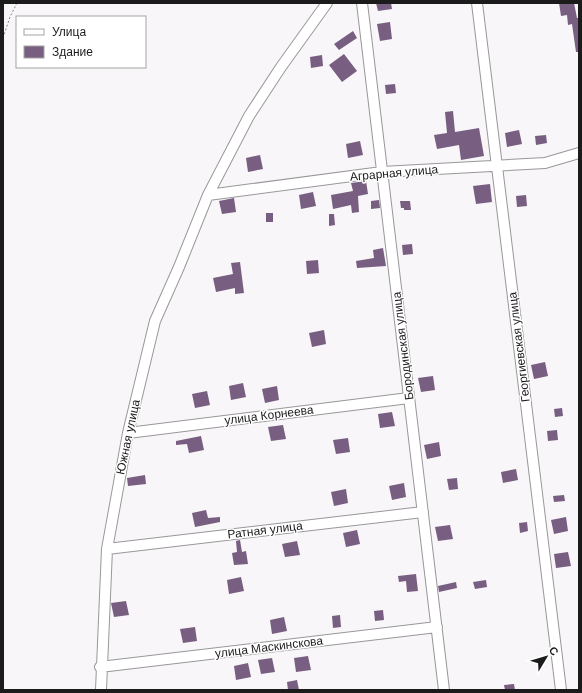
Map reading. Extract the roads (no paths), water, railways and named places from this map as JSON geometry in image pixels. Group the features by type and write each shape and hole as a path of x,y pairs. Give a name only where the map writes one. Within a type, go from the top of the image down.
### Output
{"street":[{"name":"Южная улица","path":"100,690 107,549 128,433 156,321 208,195 249,116 281,67 327,3"},
{"name":"Бородинская улица","path":"362,3 444,690"},
{"name":"Георгиевская улица","path":"477,3 561,690"},
{"name":"Аграрная улица","path":"208,195 382,172 545,163 579,153"},
{"name":"улица Корнеева","path":"128,433 409,398"},
{"name":"Ратная улица","path":"107,549 423,512"},
{"name":"улица Маскинскова","path":"100,667 437,627"}]}
